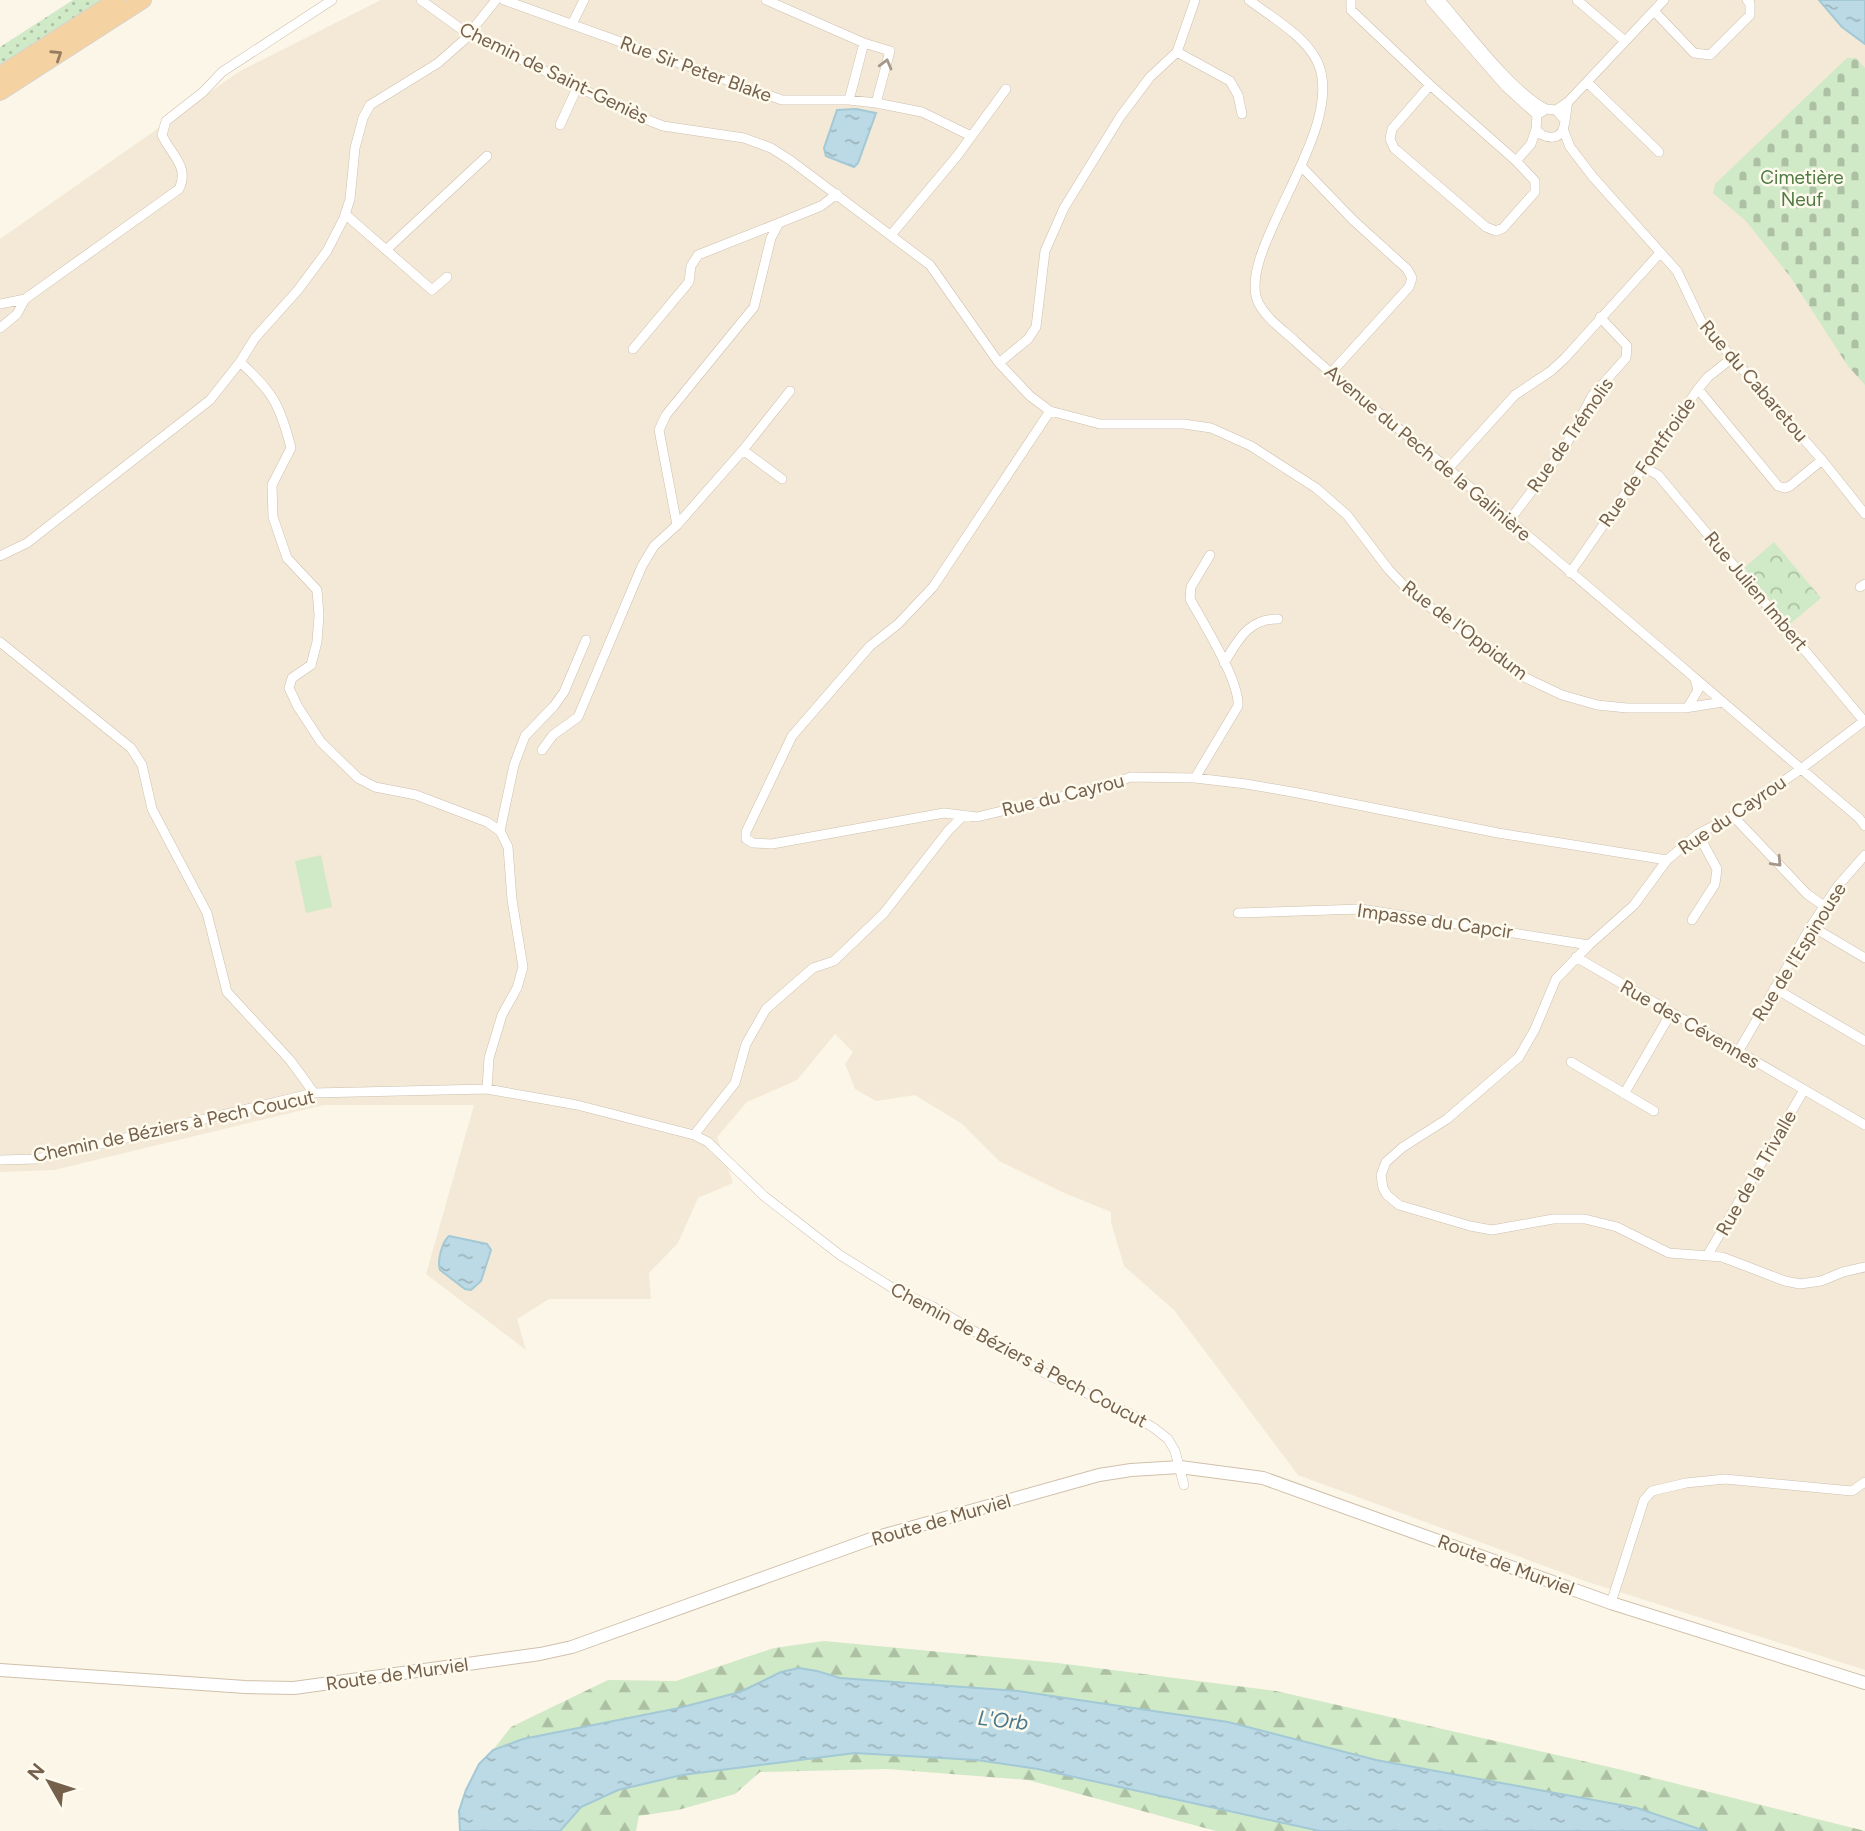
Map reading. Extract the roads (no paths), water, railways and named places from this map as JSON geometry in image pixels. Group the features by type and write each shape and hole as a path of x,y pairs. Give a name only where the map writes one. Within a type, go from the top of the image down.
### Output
{"highway":[{"path":"0,75 117,0"},
{"path":"0,92 143,0"}],"main road":[{"name":"Route de Murviel","path":"0,1670 293,1688 540,1654 572,1647 874,1538 1099,1475 1131,1469 1180,1467 1263,1478 1611,1604 1865,1683"}],"street":[{"path":"0,304 25,299 179,189 184,180 183,169 162,135 166,121 204,92 222,72 332,0"},
{"name":"Chemin de Saint-Geniès","path":"421,0 468,34 663,126 744,138 771,148 930,265 999,363 1030,396 1050,411 1100,424 1184,424 1211,428"},
{"path":"0,556 27,543 210,400 255,338 298,290 327,251 350,199 355,148 363,118 370,105 438,63 468,34 496,0"},
{"name":"Rue Sir Peter Blake","path":"504,0 782,100 849,100 876,103 922,112 971,136"},
{"path":"572,23 583,0"},
{"path":"766,0 864,43 890,51 876,103"},
{"path":"999,363 1028,339 1036,327 1045,251 1064,208 1119,117 1150,77 1177,52 1195,0"},
{"name":"Avenue du Pech de la Galinière","path":"1249,0 1303,42 1318,61 1322,88 1321,113 1301,166 1259,260 1254,282 1257,302 1265,314 1331,373 1723,702 1865,826"},
{"path":"1351,0 1351,10 1535,181 1535,192 1503,228 1496,231 1486,227 1394,148 1390,139 1392,129 1430,85"},
{"path":"1430,0 1506,86 1546,111 1563,118"},
{"path":"1440,0 1513,83 1546,111"},
{"path":"1577,0 1625,41"},
{"path":"1516,161 1531,144 1546,111 1568,102 1664,0"},
{"path":"1654,11 1694,53 1710,55 1750,15 1751,4 1747,0"},
{"path":"849,100 864,43"},
{"path":"1177,52 1230,82 1238,95 1242,114"},
{"path":"1587,82 1659,152"},
{"path":"560,125 578,88"},
{"path":"891,235 1006,89"},
{"path":"1531,144 1563,129 1568,102"},
{"name":"Rue du Cabaretou","path":"1536,129 1570,147"},
{"name":"Rue du Cabaretou","path":"1563,129 1570,147 1593,177 1677,271 1702,323 1822,460 1865,514"},
{"path":"386,250 487,156"},
{"path":"1301,166 1353,220 1407,269 1412,278 1409,287 1331,373"},
{"path":"633,349 689,282 691,266 698,256 821,206 837,194"},
{"path":"345,214 432,290 446,277"},
{"path":"677,526 659,430 666,415 754,307 771,238 779,223"},
{"path":"1448,469 1515,395 1551,371 1660,253"},
{"path":"0,328 17,314 25,299"},
{"name":"Rue de Trémolis","path":"1509,521 1565,447 1592,397 1626,358 1627,346 1600,317"},
{"name":"Rue de Fontfroide","path":"1570,573 1698,389 1708,377 1732,358"},
{"path":"240,362 262,382 277,402 285,424 292,448 272,485 273,517 286,558 317,590 317,642 311,665 292,678 289,688 298,708 321,742 358,778 375,787 428,800 487,822 500,831 508,846 512,900 523,967 517,988 502,1015 489,1058 487,1089"},
{"path":"1698,389 1779,486 1790,486 1822,460"},
{"path":"542,750 553,735 578,717 642,566 654,547 677,526 790,391"},
{"name":"Rue du Cayrou","path":"1050,411 933,587 898,624 870,646 792,736 746,832 746,839 753,844 772,844 944,813 977,817 1114,785 1130,777 1195,778 1298,793 1498,833 1667,860 1698,834 1733,816 1864,721"},
{"name":"Rue de l'Oppidum","path":"1211,428 1251,446 1316,488 1347,515 1389,570 1411,593 1526,678 1562,695 1597,705 1627,708 1688,707 1723,702"},
{"path":"743,450 782,479"},
{"name":"Rue Julien Imbert","path":"1643,467 1658,474 1864,721"},
{"path":"1195,778 1238,706 1237,691 1190,599 1191,587 1210,555"},
{"path":"1224,663 1242,632 1269,619 1278,619"},
{"path":"500,831 514,765 525,736 564,692 586,640"},
{"path":"0,642 131,748 142,765 152,809 207,913 227,992 290,1060 314,1093"},
{"path":"1688,707 1698,690 1694,678"},
{"path":"694,1135 736,1083 746,1044 766,1009 813,968 834,961 884,913 948,831 964,816"},
{"path":"1733,816 1807,894 1824,906"},
{"path":"1692,920 1715,884 1717,869 1698,834"},
{"name":"Rue de l'Espinouse","path":"1738,1052 1811,926 1837,887 1865,855"},
{"path":"1667,860 1634,905 1589,944 1556,979 1535,1029 1519,1057 1447,1119 1403,1147 1387,1162 1381,1171 1383,1188 1399,1205 1469,1226 1492,1230 1553,1219 1585,1219 1617,1227 1669,1254 1723,1257 1785,1281 1800,1284 1821,1281 1865,1267"},
{"name":"Impasse du Capcir","path":"1238,913 1361,909 1589,944"},
{"path":"1811,926 1865,958"},
{"name":"Rue des Cévennes","path":"1576,957 1865,1125"},
{"path":"1774,988 1865,1041"},
{"path":"1624,1094 1671,1013"},
{"path":"1570,1062 1654,1111"},
{"name":"Chemin de Béziers à Pech Coucut","path":"0,1160 37,1159 257,1109 314,1093 487,1089 577,1105 694,1135 708,1143 765,1196 840,1255 899,1292 932,1306 1048,1375 1131,1414 1154,1428 1168,1439 1180,1467 1184,1485"},
{"name":"Rue de la Trivalle","path":"1707,1256 1804,1090"},
{"path":"1611,1604 1644,1500 1652,1491 1686,1483 1725,1479 1852,1491 1865,1482"}],"water":[{"path":"1819,0 1865,0 1865,44 1842,27"},
{"path":"856,109 876,113 858,163 854,167 826,156 824,148 837,110"},
{"path":"449,1236 487,1244 491,1250 481,1281 471,1290 465,1289 440,1270 441,1252"},
{"name":"L'Orb","path":"799,1668 840,1678 1018,1691 1228,1722 1376,1760 1637,1808 1705,1831 1320,1831 1038,1769 977,1760 855,1753 682,1775 618,1790 581,1807 560,1831 460,1831 459,1811 466,1790 479,1764 493,1750 523,1739 679,1708 740,1692 781,1672"}],"park label":[{"name":"Cimetière Neuf","path":"1802,188"}]}
